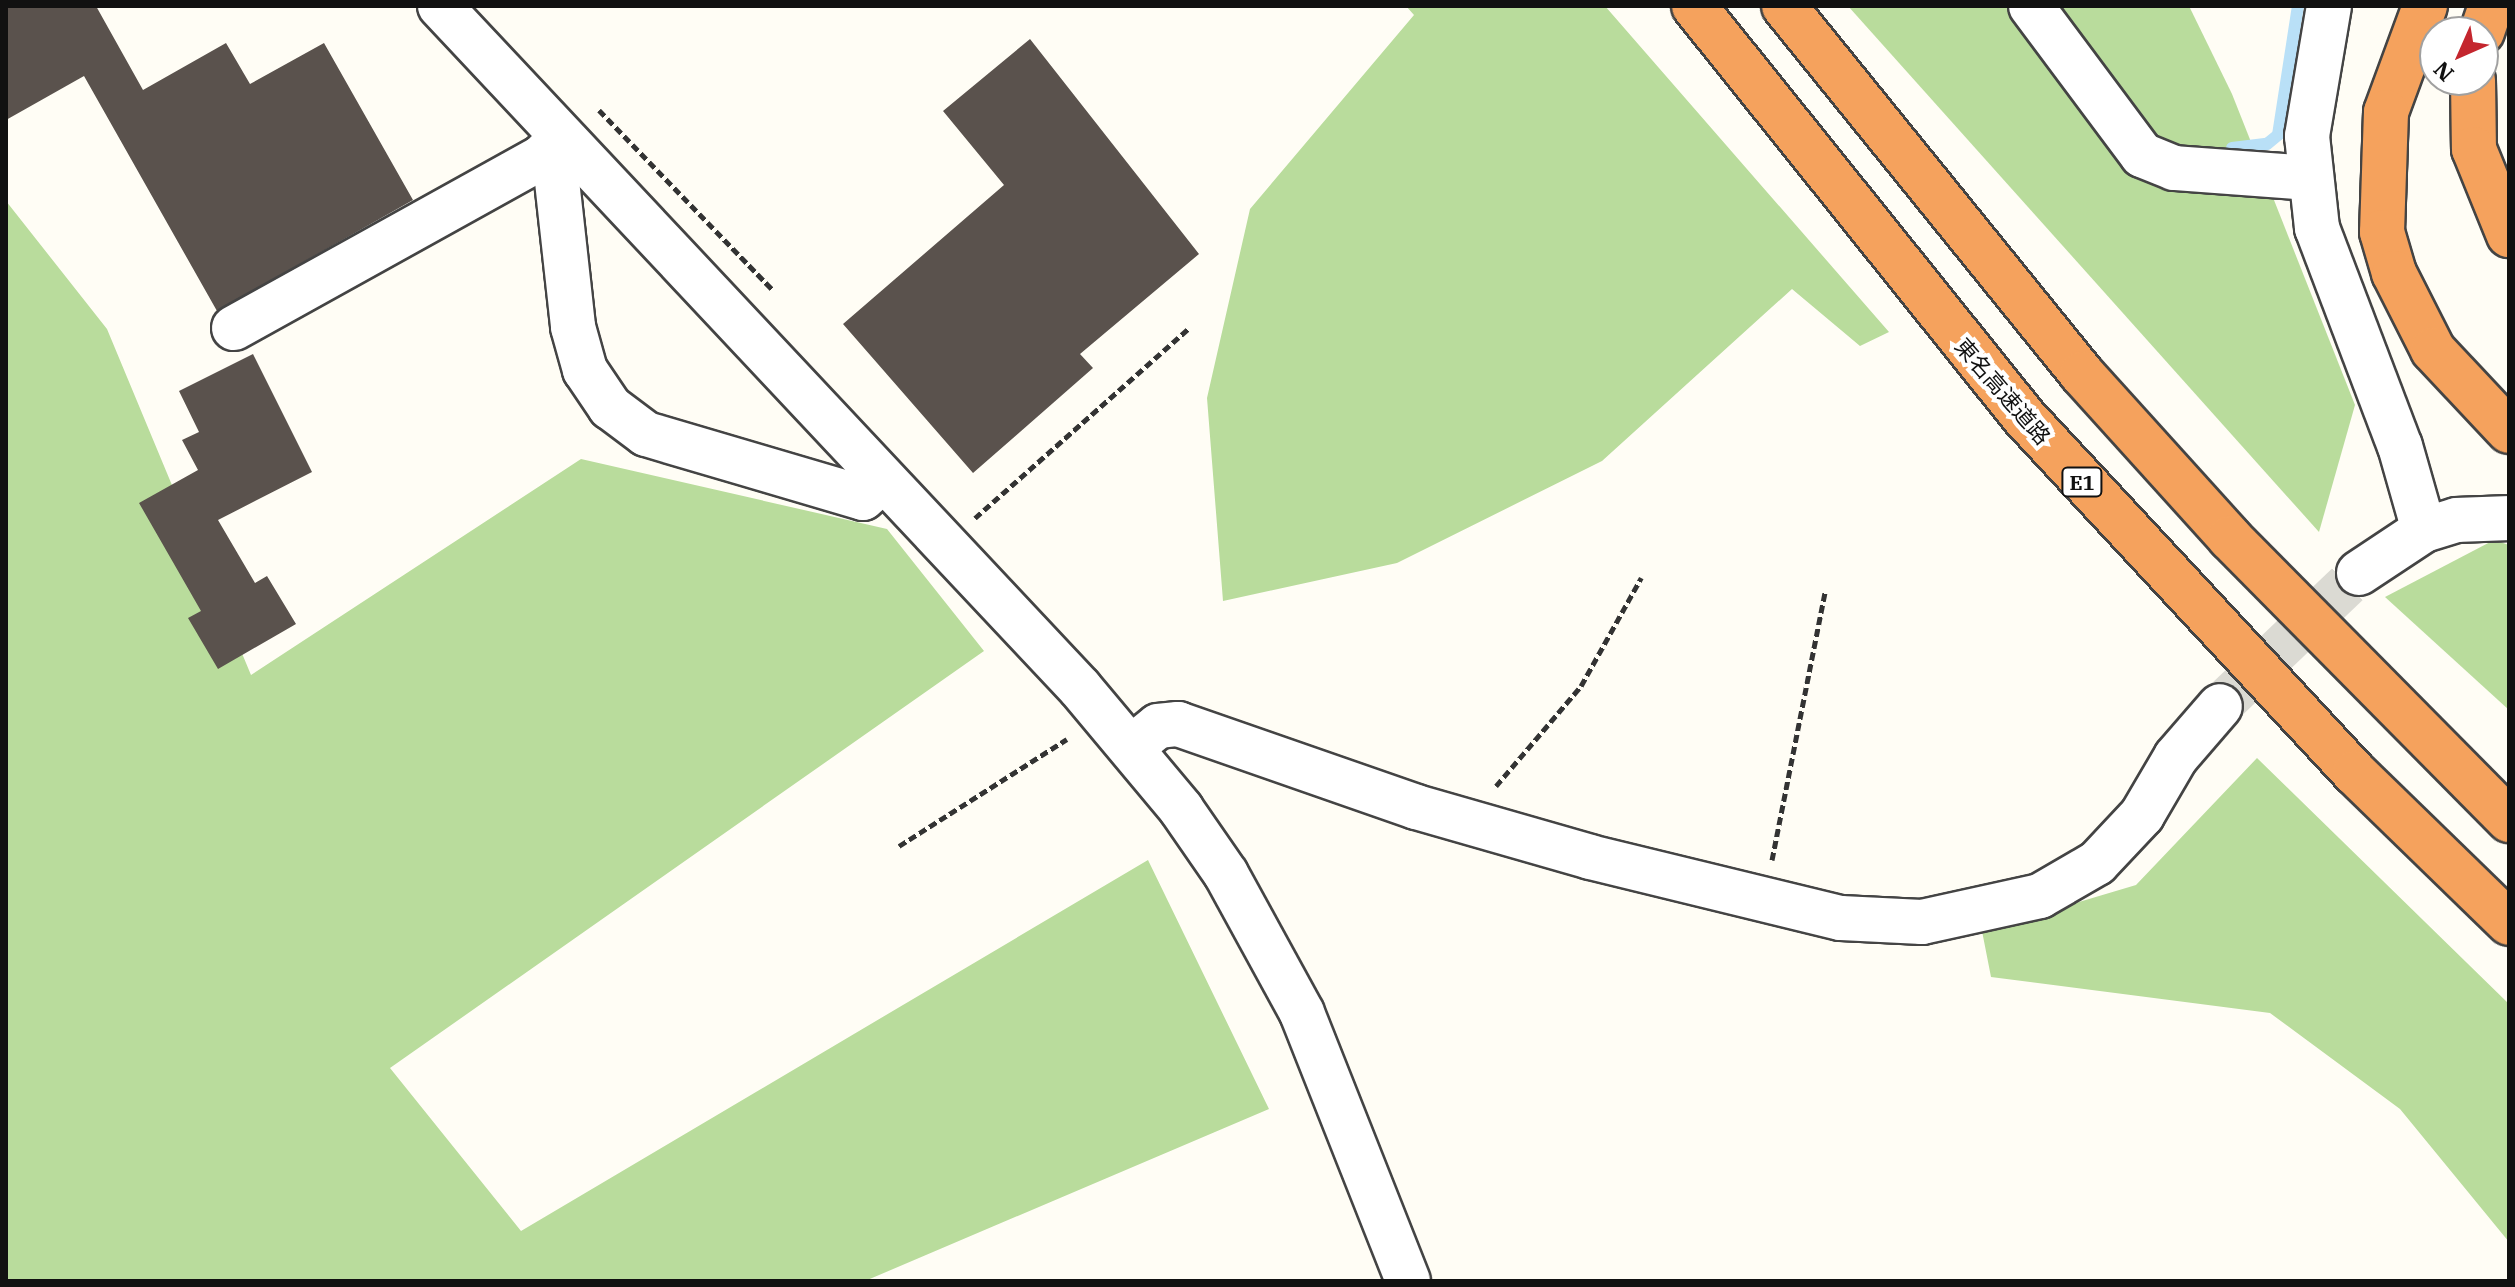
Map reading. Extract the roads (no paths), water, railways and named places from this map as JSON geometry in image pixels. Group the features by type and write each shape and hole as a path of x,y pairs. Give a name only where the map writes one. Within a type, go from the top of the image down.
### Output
{"highway":[{"name":"東名高速道路","path":"1694,6 2024,417 2344,762 2509,923"},
{"path":"1784,6 2082,374 2325,637 2509,820"},
{"path":"2425,6 2386,112 2382,232 2394,273 2433,350 2509,431"},
{"path":"2473,96 2474,149 2509,235"},
{"path":"2325,637 2509,780"}],"street":[{"path":"440,6 552,148 883,480 1132,747 1226,874 1266,943 1333,1086 1408,1281"},
{"path":"2031,6 2142,155 2174,168 2309,178"},
{"path":"2329,6 2311,89 2309,178 2329,274 2400,446 2424,530"},
{"path":"234,328 552,148"},
{"path":"552,148 573,327 585,370 610,407 646,434 863,498 883,480"},
{"path":"2359,573 2424,530 2457,520 2509,518"},
{"path":"1132,747 1158,726 1178,724 1474,825 1841,918 1922,922 2040,896 2070,881 2121,840 2182,748 2220,706"}],"waterway":[{"path":"2232,148 2267,144 2278,135 2298,6"}],"tunnel":[{"path":"2220,706 2359,573"}]}
